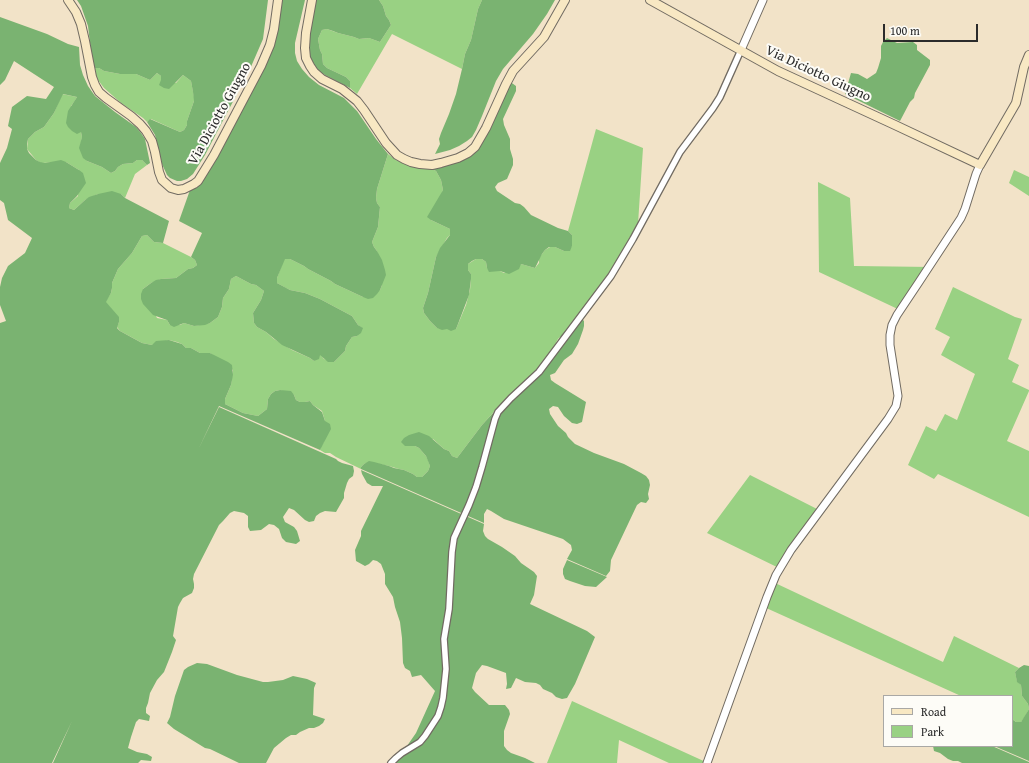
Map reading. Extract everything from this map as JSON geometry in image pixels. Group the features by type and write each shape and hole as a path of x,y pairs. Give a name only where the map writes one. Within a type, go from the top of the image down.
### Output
{"main road":[{"name":"Via Diciotto Giugno","path":"68,0 76,12 81,24 94,85 99,92 131,116 146,131 152,141 158,172 162,180 171,188 178,190 194,184 198,180 214,155 261,66 270,45 278,0"},
{"path":"312,0 305,48 306,58 314,72 322,79 342,90 357,101 386,143 397,155 411,162 432,165 441,164 458,158 468,153 475,147 486,128 506,84 514,71 544,37 565,0"},
{"name":"Via Diciotto Giugno","path":"650,0 778,71 980,165"},
{"path":"980,165 1016,103 1029,55"}],"street":[{"path":"391,763 402,753 420,742 438,716 441,707 446,669 444,639 449,609 454,538 476,487 498,412 510,398 539,372 611,276 633,239 680,152 720,97 763,0"},
{"path":"707,763 776,575 791,550 884,425 896,406 898,396 890,345 892,325 914,288 966,210 980,165"}],"green space":[{"path":"77,0 268,0 263,39 250,69 205,155 193,174 187,179 177,181 167,175 162,164 155,135 147,122 150,119 180,132 184,130 187,125 194,101 191,81 183,75 169,89 159,85 161,76 157,73 150,80 136,74 120,74 104,71 99,68 93,68 88,26 81,6"},
{"path":"280,0 305,0 295,43 297,61 302,69 319,85 344,98 357,111 388,154 377,189 376,198 380,207 378,227 372,242 382,260 386,275 377,294 373,298 368,299 363,297 335,284 290,259 285,259 277,278 277,283 290,290 305,293 320,299 352,316 358,325 363,328 361,333 352,337 346,346 345,351 334,362 328,362 320,355 319,359 314,361 282,345 266,332 257,327 254,323 253,313 261,300 264,291 256,285 236,276 231,279 229,289 223,298 222,307 218,317 205,325 194,326 184,323 174,327 170,325 167,320 153,315 143,304 141,299 143,289 151,283 161,279 176,278 188,269 197,265 195,260 191,257 202,233 179,221 190,190 266,61"},
{"path":"316,0 379,0 391,25 380,42 369,38 359,39 327,29 322,30 318,39 323,64 327,68 346,77 350,81 350,88 316,69 308,56 308,37"},
{"path":"379,0 482,0 478,9 471,40 465,54 462,69 392,34 357,94 350,88 350,81 346,77 327,68 323,64 318,39 322,30 327,29 359,39 369,38 380,42 391,25"},
{"path":"482,0 555,0 533,34 503,69 496,81 472,137 459,146 435,154 440,144 439,139 456,94 465,54 471,40 478,9"},
{"path":"0,17 79,47 80,65 83,75 95,96 136,127 145,139 150,163 147,165 142,160 137,160 133,163 123,164 111,173 102,167 87,161 83,158 79,148 82,137 81,132 77,134 72,131 66,123 68,111 77,97 63,94 54,113 44,127 35,132 28,139 27,144 29,153 36,160 45,163 61,160 83,173 86,183 70,203 69,208 74,210 89,197 112,191 121,194 125,198 169,221 163,243 154,242 147,235 142,236 132,253 118,269 112,283 111,293 106,302 119,317 117,328 142,343 152,345 156,341 169,340 182,344 186,348 191,348 200,353 210,353 228,362 232,365 233,375 231,385 225,399 225,404 243,413 258,416 267,409 268,399 271,394 280,390 291,391 296,400 300,402 310,401 322,412 325,421 330,424 331,429 320,450 219,406 198,450 219,407 342,463 353,466 353,476 347,483 344,498 336,512 325,511 316,516 314,521 309,522 294,510 289,508 283,517 285,522 294,527 297,531 300,541 296,544 286,542 282,538 279,529 274,525 269,524 261,530 250,531 248,527 248,516 244,513 234,511 230,513 219,525 194,574 194,588 192,593 183,598 178,607 173,636 176,640 164,672 157,680 150,693 146,708 146,713 150,716 149,721 139,719 136,722 131,737 128,748 147,754 152,757 151,761 141,760 138,763 53,763 72,721 52,763 0,763 0,323 6,321 0,305 0,287 2,278 8,266 25,253 32,238 8,220 4,203 0,200 0,163 7,148 12,129 8,126 12,107 27,96 46,99 54,87 14,61 5,80 0,85"},
{"path":"887,38 897,43 913,42 917,45 917,50 930,60 930,65 915,93 914,98 910,102 900,121 845,94 851,73 858,74 867,79 876,73 881,58 881,46"},
{"path":"93,68 99,68 104,71 120,74 136,74 150,80 157,73 161,76 161,80 176,83 183,75 191,81 194,97 187,125 184,130 180,132 151,119 147,122 121,103 104,88 98,80"},
{"path":"509,81 516,86 516,91 503,119 510,139 513,165 507,179 498,183 495,187 497,191 524,207 531,215 558,228 568,231 572,235 572,246 570,251 549,247 542,254 535,268 521,264 519,269 509,274 500,271 489,272 486,262 482,259 472,261 468,264 468,270 471,274 469,295 456,329 451,331 447,329 442,330 437,328 430,321 424,313 423,308 436,257 440,248 450,235 450,229 427,217 443,190 441,180 436,171 428,167 475,150"},
{"path":"62,94 77,97 71,106 81,132 82,137 80,148 87,161 102,167 111,173 123,164 133,163 137,160 142,160 147,165 135,174 125,198 121,194 98,194 85,200 74,210 69,208 70,203 78,196 79,170 66,162 41,163 36,160 27,149 28,139 35,132 44,127 54,113"},
{"path":"596,129 643,148 638,224 610,272 580,317 558,339 539,375 499,406 482,425 457,458 452,456 449,451 444,449 433,439 410,445 419,448 428,460 430,466 428,471 422,477 417,477 404,470 369,462 364,464 361,469 330,453 325,453 320,450 324,442 325,421 322,411 310,401 300,402 296,400 294,395 280,390 275,391 268,399 267,409 258,416 243,413 225,404 225,399 231,385 233,370 210,353 200,353 191,348 186,348 177,342 169,340 152,345 142,343 120,331 117,327 119,322 105,302 111,293 112,283 118,269 132,253 142,236 147,235 154,242 163,243 191,257 195,260 197,265 188,269 176,278 161,279 151,283 143,289 157,318 167,320 170,325 180,325 184,323 194,326 210,323 218,317 222,307 223,298 229,289 231,279 236,276 256,285 264,291 261,300 253,313 254,323 257,327 292,350 314,361 320,354 324,359 334,362 345,351 346,346 352,337 357,336 362,328 352,316 320,299 286,288 277,283 277,278 284,259 290,259 335,284 363,297 380,290 382,285 377,251 372,242 378,227 380,207 376,198 377,189 388,154 396,160 415,167 428,167 436,171 441,180 443,190 431,220 450,229 450,235 436,257 423,308 424,313 437,328 456,329 466,305 470,290 471,274 468,270 468,264 476,259 482,259 486,262 487,268 504,273 521,264 535,268 539,263 539,258 545,250 550,247 555,247 564,251 572,246 572,235 568,231"},
{"path":"1014,170 1029,177 1029,196 1009,183"},
{"path":"818,182 850,198 854,266 932,267 902,311 819,272"},
{"path":"953,287 1022,319 1008,359 1019,365 1012,382 1029,391 1007,441 1029,451 1029,517 938,474 934,479 908,465 926,426 936,431 945,414 957,420 975,374 941,355 950,337 935,329"},
{"path":"580,317 584,321 584,326 578,344 572,354 564,360 555,373 550,375 551,380 555,383 586,402 582,422 577,424 572,423 564,416 558,407 553,406 549,409 550,414 558,426 575,444 624,464 641,473 649,480 650,485 648,494 649,499 646,503 641,502 637,505 611,560 610,571 606,576 567,559 572,550 571,545 563,539 504,519 487,509 484,514 484,523 361,469 364,464 369,461 404,470 417,477 422,477 428,471 430,466 426,456 419,448 415,446 405,446 401,442 409,435 419,432 429,436 444,449 449,451 452,456 457,458 492,414 503,403 516,395 552,353 561,335"},
{"path":"361,470 484,524 483,531 488,539 515,556 537,576 534,595 530,604 587,631 595,637 575,684 567,698 562,699 556,697 536,683 525,682 516,678 511,688 506,689 506,673 487,666 482,665 476,673 472,688 475,692 489,705 505,705 509,710 510,714 504,731 504,746 511,753 535,763 392,763 400,756 416,733 435,691 421,675 412,677 410,671 405,668 403,663 400,622 393,597 385,584 385,574 381,564 373,560 365,566 356,561 355,550 361,536 361,531 383,486 372,486 367,483"},
{"path":"750,475 821,511 781,569 707,533"},
{"path":"567,560 607,577 596,587 585,586 565,579 563,569"},
{"path":"773,582 943,662 954,636 1019,668 1015,672 1017,681 1021,685 1022,696 1028,704 1029,709 1021,722 1016,722 1013,720 1013,695 959,695 764,607"},
{"path":"197,663 207,664 237,675 263,682 283,680 293,676 307,679 316,683 314,688 313,715 325,719 319,726 309,728 296,735 291,735 286,738 274,748 266,763 239,763 205,748 167,723 184,670"},
{"path":"1024,665 1029,666 1029,709 1028,704 1022,696 1021,685 1017,682 1015,672"},
{"path":"572,701 708,763 669,763 619,740 617,763 547,763"},
{"path":"1029,709 1029,761 996,747 1013,747 1013,720 1016,722 1021,722"},
{"path":"933,747 994,747 1029,763 962,763 948,759 940,753 934,751"}]}
